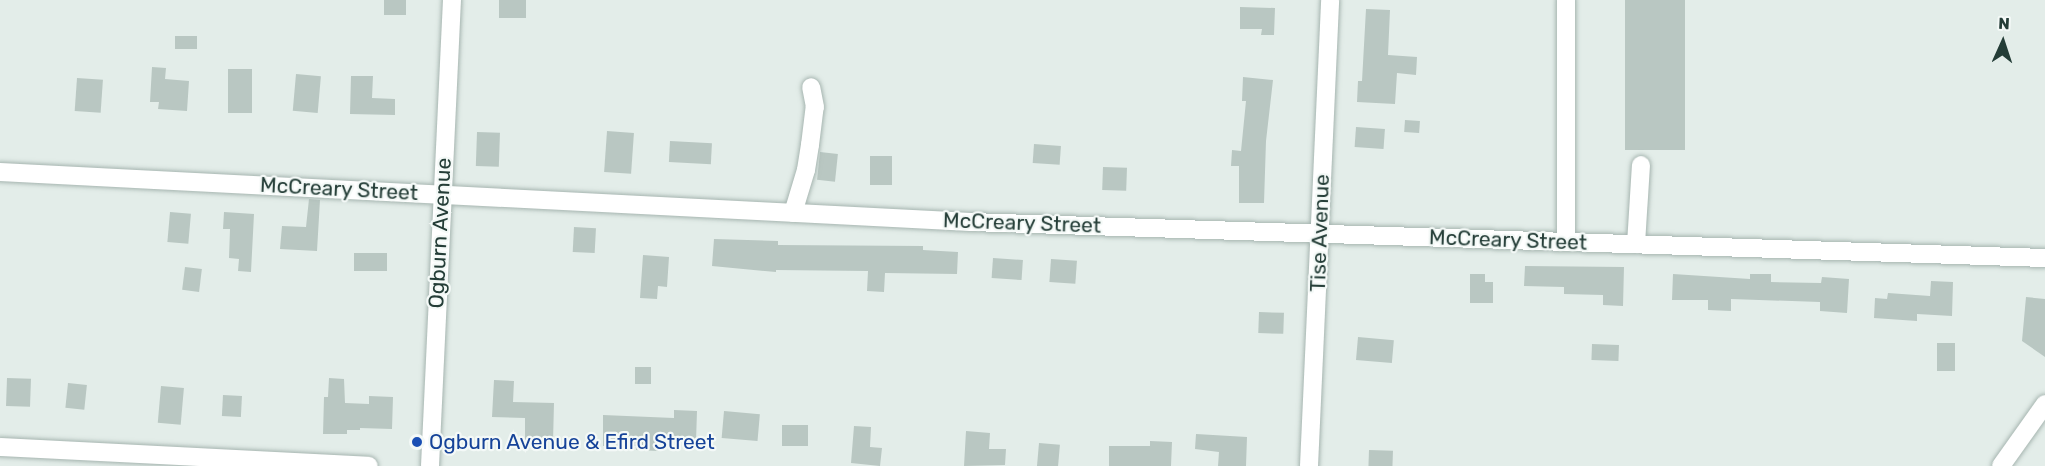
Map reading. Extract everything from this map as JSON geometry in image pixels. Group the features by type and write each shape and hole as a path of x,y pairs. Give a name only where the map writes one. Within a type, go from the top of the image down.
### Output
{"street":[{"name":"Ogburn Avenue","path":"430,466 452,0"},
{"name":"Tise Avenue","path":"1309,466 1330,0"},
{"path":"1566,0 1566,242"},
{"path":"793,213 806,170 810,145 815,107 811,87"},
{"path":"1636,244 1641,165"},
{"name":"McCreary Street","path":"0,172 793,213 1320,234 2045,258"},
{"path":"2001,466 2045,404"},
{"path":"0,447 369,466"}],"building":[{"path":"384,0 406,0 406,15 384,15"},
{"path":"499,0 526,0 526,18 499,18"},
{"path":"1625,0 1685,0 1685,150 1625,150"},
{"path":"1240,7 1275,8 1274,35 1261,35 1262,29 1240,29"},
{"path":"1366,9 1390,10 1388,55 1417,57 1416,75 1397,73 1395,104 1357,102 1358,81 1362,81"},
{"path":"175,36 197,36 197,49 175,49"},
{"path":"152,67 166,68 165,79 189,81 187,111 158,109 159,102 150,102"},
{"path":"228,69 252,69 252,113 228,113"},
{"path":"296,74 321,76 318,113 293,111"},
{"path":"351,76 373,76 372,98 395,99 395,115 350,114"},
{"path":"1243,77 1273,80 1266,141 1264,203 1239,203 1239,166 1231,166 1232,150 1241,151 1246,101 1242,101"},
{"path":"77,78 103,80 101,113 75,111"},
{"path":"1405,120 1420,121 1419,133 1404,132"},
{"path":"1356,127 1385,129 1384,149 1355,147"},
{"path":"607,131 634,133 631,174 604,172"},
{"path":"477,132 500,133 499,167 476,166"},
{"path":"670,141 712,143 711,164 669,162"},
{"path":"1034,144 1061,146 1060,165 1033,163"},
{"path":"820,152 838,154 835,182 817,180"},
{"path":"870,156 892,156 892,185 870,185"},
{"path":"1103,167 1127,168 1126,191 1102,190"},
{"path":"309,199 320,200 317,251 280,249 282,226 306,227"},
{"path":"170,212 191,214 188,244 167,242"},
{"path":"224,212 254,214 251,272 238,271 239,259 229,258 230,229 223,229"},
{"path":"574,227 596,228 595,253 573,252"},
{"path":"714,239 778,241 778,245 923,246 923,250 958,252 957,274 885,273 884,292 867,291 868,271 776,270 776,272 712,266"},
{"path":"354,253 387,253 387,271 354,271"},
{"path":"643,255 669,257 667,287 658,286 657,299 640,298"},
{"path":"993,258 1023,260 1022,280 992,278"},
{"path":"1051,259 1077,261 1075,284 1049,282"},
{"path":"1525,266 1624,267 1623,306 1603,305 1603,295 1564,294 1564,287 1524,286"},
{"path":"185,267 202,269 199,292 182,290"},
{"path":"1470,274 1485,274 1485,282 1493,282 1493,303 1470,303"},
{"path":"1673,274 1750,279 1750,274 1771,274 1771,282 1821,283 1822,277 1849,279 1847,313 1820,311 1820,302 1731,299 1731,311 1708,310 1708,300 1672,300"},
{"path":"1931,281 1953,282 1952,316 1917,314 1917,321 1874,318 1875,298 1887,299 1888,293 1930,296"},
{"path":"2026,297 2045,299 2045,357 2022,341"},
{"path":"1259,312 1284,313 1283,334 1258,333"},
{"path":"1358,337 1394,340 1392,363 1356,360"},
{"path":"1937,343 1955,343 1955,371 1937,371"},
{"path":"1592,344 1619,345 1618,361 1591,360"},
{"path":"635,367 651,367 651,384 635,384"},
{"path":"7,378 31,379 30,407 6,406"},
{"path":"329,378 344,379 345,403 369,404 369,396 393,397 392,429 360,428 360,430 347,430 347,434 323,434 324,397 328,397"},
{"path":"494,380 514,381 513,402 554,403 553,442 525,441 525,418 492,417"},
{"path":"68,383 87,385 84,410 65,408"},
{"path":"161,386 184,388 181,425 158,423"},
{"path":"223,395 242,396 241,417 222,416"},
{"path":"674,410 697,411 696,442 659,441 659,451 636,450 636,446 603,446 603,415 674,418"},
{"path":"724,411 760,414 758,441 722,438"},
{"path":"782,425 808,425 808,446 782,446"},
{"path":"854,426 871,427 870,447 882,448 880,466 851,463"},
{"path":"966,431 990,433 989,449 1006,449 1005,465 964,466"},
{"path":"1196,434 1247,437 1246,466 1218,466 1219,452 1195,449"},
{"path":"1150,441 1172,442 1171,466 1109,466 1109,446 1150,446"},
{"path":"1039,443 1060,445 1058,466 1037,466"},
{"path":"1369,450 1393,451 1392,466 1368,466"}],"place":[{"name":"Ogburn Avenue & Efird Street","path":"417,442"}]}
